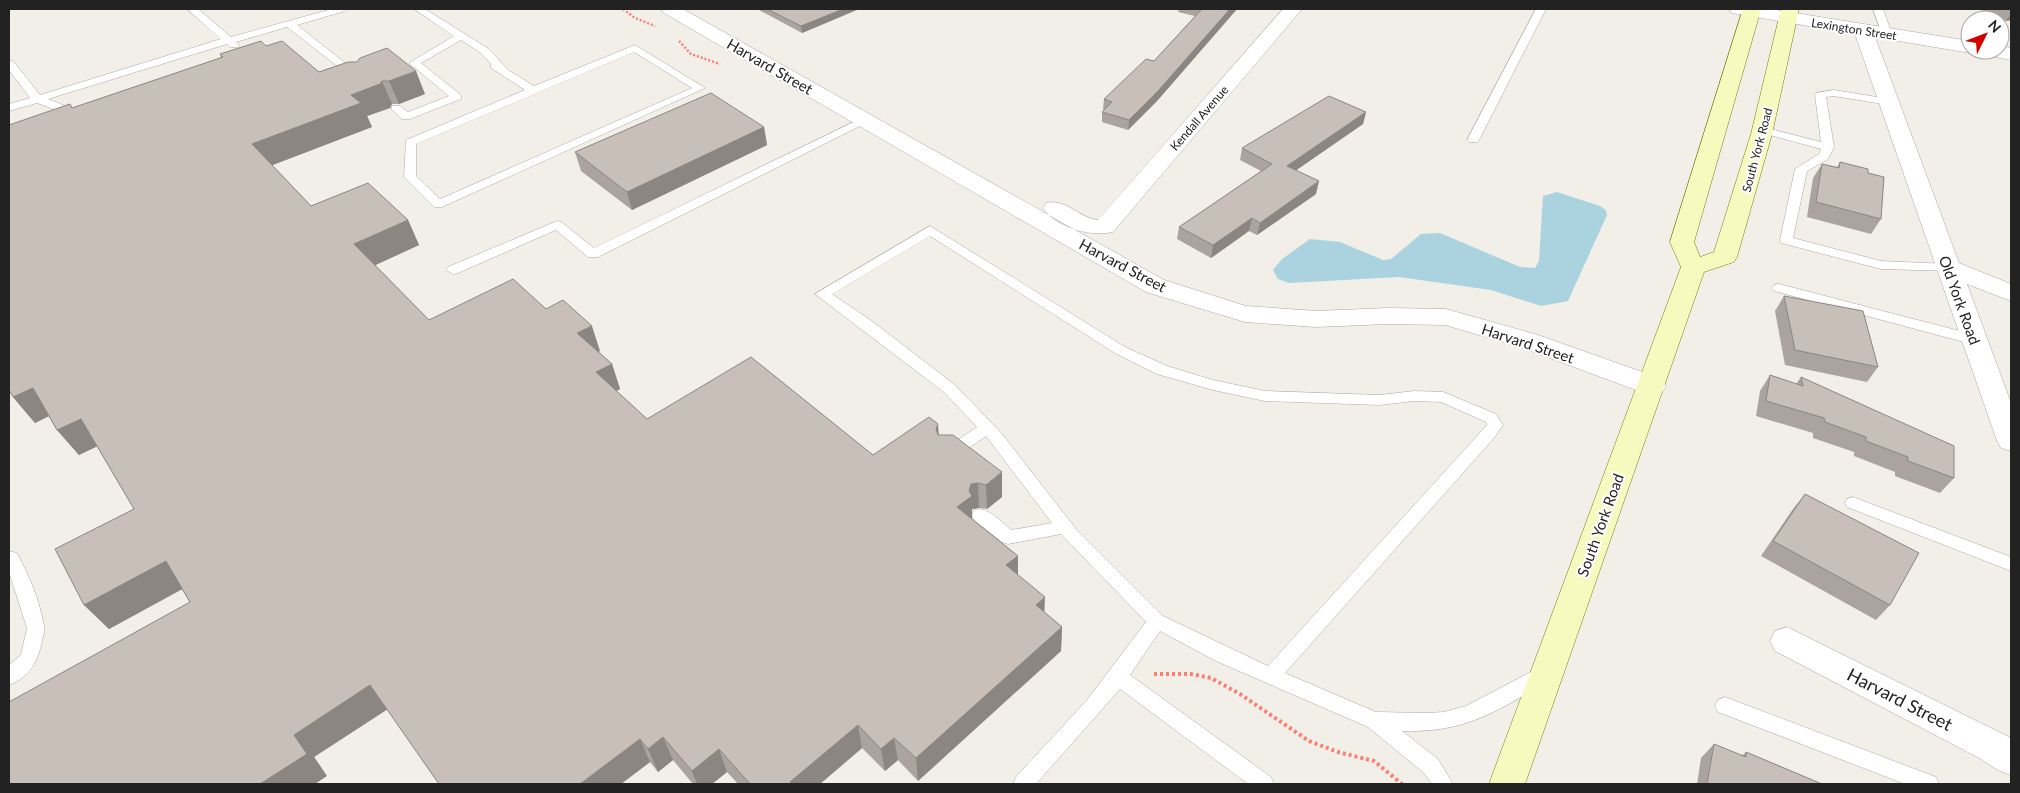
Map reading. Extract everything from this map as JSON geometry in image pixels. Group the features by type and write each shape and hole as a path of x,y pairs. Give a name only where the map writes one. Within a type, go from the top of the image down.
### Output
{"main road":[{"path":"1693,267 1682,242 1747,10"},
{"name":"South York Road","path":"1507,784 1652,386 1693,267 1725,257 1763,130 1789,13"}],"street":[{"name":"Harvard Street","path":"670,9 1155,286 1245,314 1316,320 1388,316 1446,317 1529,341 1652,386"},
{"name":"Harvard Street","path":"703,9 1083,224 1095,228 1105,227"},
{"name":"Kendall Avenue","path":"1105,227 1293,9"},
{"name":"Lexington Street","path":"1747,10 1789,13 1863,30 1960,45"},
{"path":"1863,30 1889,102"},
{"name":"Old York Road","path":"1889,102 2011,441"},
{"path":"1949,268 2011,293"},
{"name":"Harvard Street","path":"1787,641 1994,747 2011,758"}],"lane":[{"path":"192,9 227,41 238,47 228,58"},
{"path":"9,108 227,41 342,9"},
{"path":"419,9 460,37 474,55 503,70 532,90"},
{"path":"1473,140 1541,9"},
{"path":"1878,9 1887,34"},
{"path":"288,23 363,81"},
{"path":"396,108 406,117 457,97 409,64 460,37"},
{"path":"635,48 700,88 438,204 410,177 410,142 532,90 635,48"},
{"path":"9,63 38,99 74,110 52,117"},
{"path":"351,72 369,70"},
{"path":"1889,102 1834,93 1820,95 1828,147 1824,156 1800,169 1786,240 1881,264 1949,268"},
{"path":"453,270 557,225 593,254 864,120"},
{"path":"1763,130 1828,147"},
{"path":"1270,676 1489,434 1495,425 1491,418 1443,398 1414,396 1380,400 1265,396 1213,385 1162,370 1120,350 930,230 822,294 848,310 950,389 987,428 1065,527 1157,621 1270,676 1375,721 1431,766 1443,784"},
{"path":"1779,288 1975,340"},
{"path":"947,455 987,428"},
{"path":"1853,503 2011,564"},
{"path":"980,515 1008,537 1065,527"},
{"path":"9,558 11,558 23,584 36,628 29,659 9,677"},
{"path":"1023,784 1082,722 1119,678 1157,621"},
{"path":"1375,721 1446,721 1471,714 1548,670"},
{"path":"1119,678 1264,784"},
{"path":"1725,706 1929,784"}],"path":[{"path":"1119,678 1166,673 1210,678 1246,697 1278,723 1325,748 1369,758 1385,766 1402,784"}],"water":[{"path":"1557,192 1600,206 1606,210 1607,215 1568,301 1541,306 1491,290 1399,277 1289,283 1278,279 1273,270 1282,259 1310,239 1340,242 1383,260 1391,259 1421,234 1440,233 1520,267 1535,268 1539,261 1543,196"}],"building":[{"path":"767,9 843,9 801,26"},
{"path":"1202,9 1230,9 1158,91 1129,120 1102,112 1112,102 1104,99 1146,59 1154,61"},
{"path":"261,41 266,46 282,41 319,72 348,62 357,62 360,58 387,48 416,71 389,81 382,81 380,84 351,95 361,103 252,144 311,206 368,183 408,220 354,244 429,320 513,279 546,309 563,300 592,326 577,333 612,364 596,372 647,419 751,357 873,455 929,417 938,424 936,429 938,435 953,435 1002,472 986,485 971,484 969,491 972,496 957,507 1018,556 1006,565 1045,597 1036,605 1062,627 916,758 894,738 881,749 858,725 790,782 792,784 750,784 719,749 692,771 663,737 648,749 640,739 580,784 439,784 370,685 294,735 307,754 260,784 9,784 9,702 190,602 166,561 84,605 55,549 134,509 81,419 57,430 33,388 13,397 9,390 9,125 70,104 72,108 223,57 220,54"},
{"path":"711,93 764,127 627,192 575,152"},
{"path":"1329,96 1366,112 1287,166 1319,181 1260,223 1252,218 1213,245 1179,227 1272,164 1242,148"},
{"path":"1840,162 1868,169 1868,173 1884,177 1881,219 1816,202 1822,164 1839,168"},
{"path":"1784,296 1863,311 1878,367 1795,350"},
{"path":"1770,375 1803,386 1801,377 1954,446 1954,478 1908,461 1908,457 1866,441 1866,437 1825,422 1824,418 1766,401"},
{"path":"1805,494 1919,553 1890,605 1773,541"},
{"path":"1714,744 1746,757 1746,752 1822,784 1707,784"}]}
